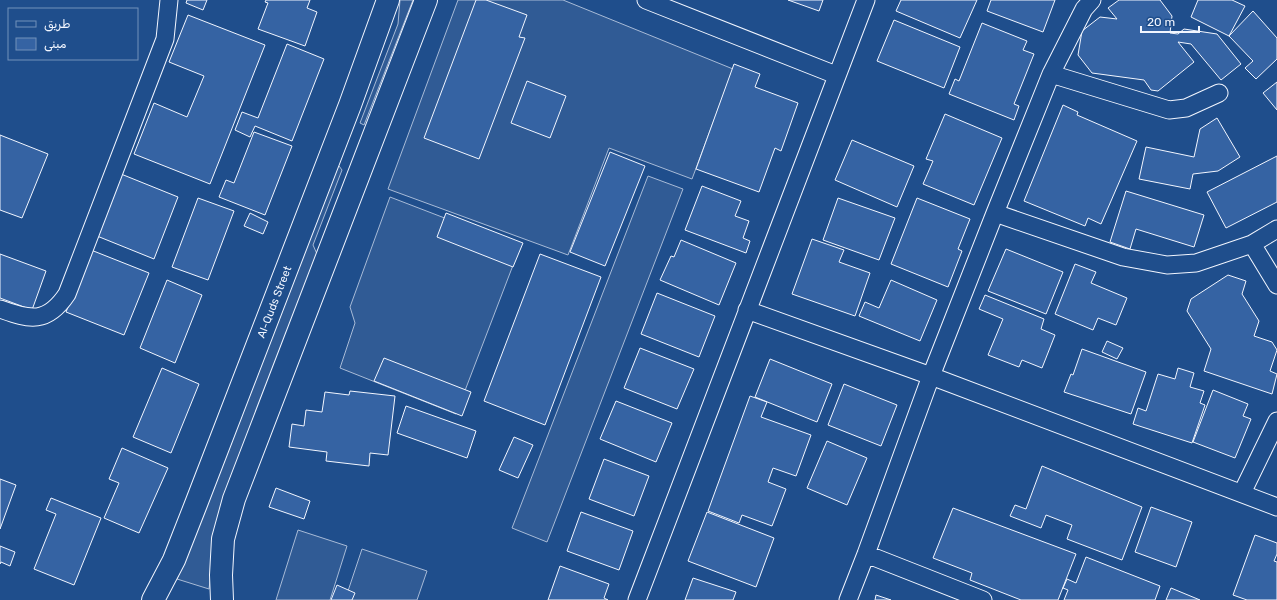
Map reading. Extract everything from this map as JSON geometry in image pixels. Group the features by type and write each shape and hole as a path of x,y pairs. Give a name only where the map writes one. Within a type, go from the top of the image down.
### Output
{"main road":[{"name":"Al-Quds Street","path":"154,600 174,560 345,118 388,0"},
{"path":"222,600 221,575 223,539 234,499 426,0"},
{"path":"345,118 353,126 366,132 376,130"},
{"path":"329,158 340,157 353,163 360,170"}],"street":[{"path":"0,309 24,318 42,317 61,303 67,294 165,38 169,0"},
{"path":"646,0 836,75"},
{"path":"638,600 836,75 866,0"},
{"path":"848,600 931,376 994,213 1051,74 1084,9 1092,0"},
{"path":"1051,74 1169,110 1186,108 1219,93"},
{"path":"994,213 1123,257 1167,265 1196,263 1252,244 1277,229"},
{"path":"1252,244 1277,285"},
{"path":"747,310 931,376 1277,507"},
{"path":"1242,493 1277,420"},
{"path":"866,554 983,600"}],"shaded area":[{"path":"400,0 413,0 364,125 360,123 398,24"},
{"path":"458,0 563,0 733,69 692,179 609,148 568,255 388,189"},
{"path":"339,166 342,170 313,245 317,254 218,516 209,589 177,579 335,167"},
{"path":"648,176 683,189 547,542 512,528"},
{"path":"390,197 520,247 456,414 340,368 355,323 350,307"},
{"path":"298,530 347,546 330,600 276,600"},
{"path":"362,549 427,571 417,600 345,600"}],"building":[{"path":"187,0 207,0 203,10 186,3"},
{"path":"266,0 310,0 307,8 317,12 305,46 258,29 268,3 265,2"},
{"path":"476,0 486,0 527,15 519,37 525,38 479,159 424,138"},
{"path":"788,0 823,0 819,11"},
{"path":"901,0 977,0 960,38 896,11"},
{"path":"991,0 1055,0 1043,32 987,11"},
{"path":"1119,0 1160,0 1172,16 1170,33 1178,34 1184,29 1217,34 1241,64 1221,80 1191,44 1178,42 1194,62 1158,91 1151,90 1144,80 1092,73 1078,55 1082,31 1100,17 1117,19 1108,8"},
{"path":"1198,0 1232,0 1245,6 1229,36 1191,17"},
{"path":"1253,11 1277,38 1277,59 1256,79 1245,68 1253,61 1229,36"},
{"path":"188,15 265,45 210,184 134,154 154,103 187,117 204,76 169,62"},
{"path":"894,20 960,47 944,88 877,61"},
{"path":"982,23 1027,41 1023,50 1034,54 1014,104 1019,106 1014,120 949,94 955,79 959,81"},
{"path":"287,44 324,59 292,141 255,126 250,137 235,130 242,112 258,118"},
{"path":"734,64 760,74 755,87 798,103 781,151 775,148 759,192 696,169"},
{"path":"527,81 566,96 550,138 511,123"},
{"path":"1277,82 1277,110 1263,93"},
{"path":"1063,105 1078,112 1077,115 1137,141 1101,224 1088,218 1085,226 1024,201"},
{"path":"945,114 1002,138 974,205 923,184 933,161 926,159"},
{"path":"1217,118 1240,157 1218,171 1193,174 1190,189 1139,179 1146,147 1194,157 1200,129"},
{"path":"254,132 292,146 265,215 219,197 226,180 234,183"},
{"path":"0,135 48,154 22,218 0,210"},
{"path":"852,140 914,166 897,207 835,180"},
{"path":"610,152 645,166 605,266 570,252"},
{"path":"1277,156 1277,202 1226,228 1207,192"},
{"path":"121,174 178,197 154,259 97,236"},
{"path":"702,186 741,201 735,216 749,221 743,238 750,241 746,253 685,230"},
{"path":"1126,191 1204,215 1194,247 1136,229 1130,249 1110,242"},
{"path":"198,198 234,211 208,280 172,267"},
{"path":"838,198 895,218 879,260 823,240"},
{"path":"917,198 970,219 958,249 962,251 948,287 891,264"},
{"path":"250,213 268,222 263,234 244,226"},
{"path":"446,213 523,243 513,267 437,237"},
{"path":"812,239 844,250 839,262 870,273 855,316 792,294"},
{"path":"681,240 736,263 719,305 660,280 671,256 674,257"},
{"path":"1006,249 1063,272 1046,314 988,291"},
{"path":"91,250 149,273 124,335 66,312"},
{"path":"0,254 46,271 32,310 0,298"},
{"path":"540,254 601,277 545,425 484,401"},
{"path":"1075,264 1096,272 1091,283 1127,298 1116,325 1098,318 1093,330 1055,314"},
{"path":"1228,275 1246,281 1242,294 1259,321 1254,336 1272,342 1277,350 1270,371 1277,374 1272,394 1204,371 1211,349 1187,311 1191,299"},
{"path":"167,280 202,295 175,363 140,348"},
{"path":"891,280 937,300 920,341 859,316 865,302 879,308"},
{"path":"657,293 715,316 699,357 641,334"},
{"path":"985,295 1044,319 1041,329 1055,335 1042,368 1022,360 1019,367 988,355 1003,319 979,309"},
{"path":"1107,341 1123,348 1117,359 1102,352"},
{"path":"640,348 694,369 677,409 624,388"},
{"path":"1082,349 1146,372 1131,414 1064,392 1071,374 1073,375"},
{"path":"384,358 471,392 462,416 374,381"},
{"path":"770,359 832,384 817,422 755,397"},
{"path":"162,368 199,384 171,453 133,437"},
{"path":"1178,368 1194,373 1190,387 1204,391 1200,403 1205,405 1192,443 1133,424 1138,408 1146,411 1158,374 1175,379"},
{"path":"844,384 897,405 881,446 828,425"},
{"path":"1213,390 1248,404 1243,416 1251,419 1235,458 1193,442"},
{"path":"350,391 395,396 388,455 370,453 369,466 326,461 327,452 289,447 292,424 304,426 306,410 322,412 325,392 349,395"},
{"path":"750,396 767,402 761,417 811,435 796,476 773,468 768,482 786,489 772,526 742,515 739,523 708,511"},
{"path":"616,401 672,423 656,462 600,439"},
{"path":"406,406 476,431 467,458 397,433"},
{"path":"514,437 533,445 518,478 499,470"},
{"path":"827,441 867,458 847,505 807,488"},
{"path":"122,448 168,468 139,533 104,518 119,483 109,479"},
{"path":"604,459 649,476 634,516 589,499"},
{"path":"1042,466 1142,507 1122,560 1067,539 1072,525 1046,515 1041,528 1010,516 1015,505 1026,509"},
{"path":"0,479 16,485 0,529"},
{"path":"276,488 310,501 304,519 269,507"},
{"path":"51,498 101,518 74,585 34,569 56,514 46,510"},
{"path":"1151,507 1192,522 1176,567 1135,552"},
{"path":"953,508 1076,554 1058,600 1021,600 970,580 972,573 933,558"},
{"path":"581,512 633,531 619,570 567,551"},
{"path":"707,512 774,538 756,587 688,561"},
{"path":"1255,535 1277,543 1277,554 1274,561 1277,562 1277,600 1247,600 1233,595"},
{"path":"0,546 15,552 10,566 1,562 0,564"},
{"path":"1086,557 1160,586 1155,600 1064,600 1068,590 1063,588 1067,579 1076,583"},
{"path":"560,566 609,584 604,598 608,600 548,600"},
{"path":"693,578 736,592 733,600 685,600"},
{"path":"337,585 355,593 352,600 331,600"},
{"path":"1171,588 1200,600 1166,600"},
{"path":"876,595 891,600 875,600"}]}
